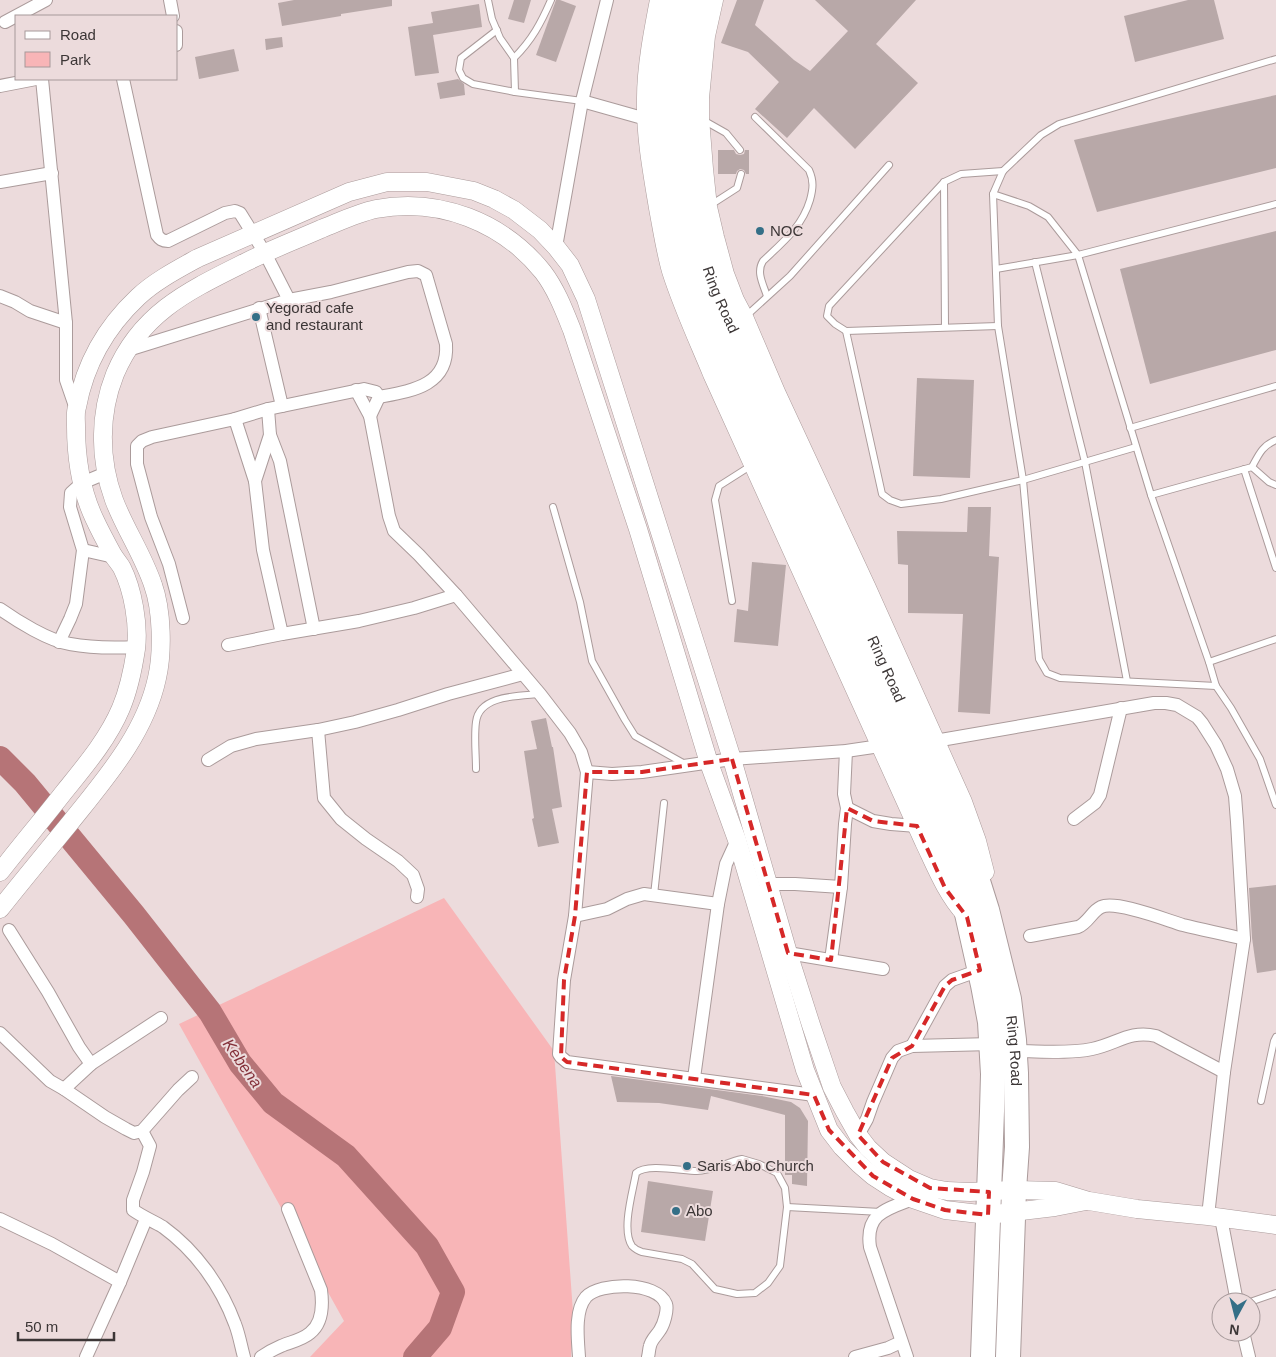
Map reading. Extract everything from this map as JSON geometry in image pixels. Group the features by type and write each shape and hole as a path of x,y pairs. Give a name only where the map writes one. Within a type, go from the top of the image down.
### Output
{"highway":[{"name":"Ring Road","path":"677,0 668,52 664,102 665,142 671,196 682,251 692,285 936,825 963,896 977,913 1009,999 1015,1051 1017,1147 1010,1266 1008,1357"},
{"name":"Ring Road","path":"696,0 686,55 682,103 684,156 693,213 712,279 955,821 976,876 980,970 990,1022 992,1044 992,1111 984,1357"}],"main road":[{"path":"659,0 648,70 646,120 653,179 671,270 708,365 945,888 955,902 977,913 987,890 985,874 977,841 963,802 776,392 725,274 708,207 700,118 706,36 714,0"},
{"path":"0,872 86,764 108,732 121,708 129,686 136,647 136,622 130,592 122,567 114,557 94,518 82,483 76,436 76,409 85,377 98,347 115,320 139,295 176,270 198,258 349,192 387,182 427,182 474,191 514,210 540,230 570,265 586,299 732,759 788,953 832,1087 858,1135 883,1162 909,1179 930,1188 947,1191 988,1204"},
{"path":"0,909 107,777 131,741 145,714 158,676 160,652 158,604 153,585 140,553 115,500 106,473 102,441 103,416 108,394 116,372 128,350 138,334 152,318 182,296 265,253 352,216 373,210 396,206 437,208 481,222 515,244 545,275 565,312 638,529 709,763 737,840 805,1070 829,1130 842,1147 873,1176 890,1187 914,1199 945,1210 1014,1201 1056,1191 1088,1201 1137,1209 1276,1225"}],"street":[{"path":"18,15 46,0"},
{"path":"170,0 173,15"},
{"path":"556,247 582,101 607,0"},
{"path":"5,22 15,17"},
{"path":"0,86 31,80"},
{"path":"42,80 66,323 66,380 76,409"},
{"path":"123,80 157,235 160,239 164,241 172,239 230,212 240,213 265,253 289,300"},
{"path":"582,101 646,120"},
{"path":"0,182 52,173"},
{"path":"128,350 259,308 418,271 426,275 446,344 445,364 430,382 417,388 379,397"},
{"path":"0,296 30,310 66,323"},
{"path":"259,308 282,406"},
{"path":"183,618 169,564 142,487 137,464 138,446 142,441 152,437 235,419 268,409 356,390 370,390 376,392 379,397"},
{"path":"356,390 370,416 389,516 394,531 456,595 540,694 570,733 581,752 587,772 575,916 564,980 559,1054 561,1058 568,1062 814,1095"},
{"path":"370,416 379,397"},
{"path":"268,409 270,435 280,461 314,629"},
{"path":"235,419 255,481 263,550 282,634"},
{"path":"255,481 270,435"},
{"path":"59,642 76,604 83,550 70,507 71,493 82,483 106,473"},
{"path":"83,550 114,557"},
{"path":"228,645 359,621 414,608 456,595"},
{"path":"0,609 59,642 92,646 136,647"},
{"path":"208,760 232,746 256,739 318,730 398,710 448,694 523,674"},
{"path":"935,741 1121,708 1166,703 1177,705 1197,717 1216,745 1227,768 1234,796 1244,939 1224,1072 1215,1217 1234,1292"},
{"path":"1074,819 1095,803 1100,795 1121,708"},
{"path":"318,730 324,798 342,819 414,875 418,889 417,897"},
{"path":"587,772 612,774 642,772 732,759 846,751 880,746"},
{"path":"832,960 842,888 847,808 844,794 846,751"},
{"path":"847,808 873,821 917,826"},
{"path":"694,1078 718,904 726,864 737,840"},
{"path":"768,884 842,888"},
{"path":"575,916 607,909 627,899 644,894 718,904"},
{"path":"1030,936 1084,924 1096,910 1105,906 1128,908 1182,925 1244,939"},
{"path":"9,930 91,1064"},
{"path":"788,953 883,969"},
{"path":"912,1046 945,986 952,980 980,970"},
{"path":"64,1089 91,1064 161,1018"},
{"path":"0,1033 50,1082 64,1089 105,1117 134,1132 142,1131 192,1077"},
{"path":"1015,1051 1072,1052 1107,1045 1134,1034 1146,1034 1156,1036 1224,1072"},
{"path":"858,1135 867,1119 892,1058 898,1051 912,1046 992,1044"},
{"path":"142,1131 150,1146 144,1172 132,1200 132,1206 134,1210 175,1237 205,1267 229,1307 244,1357"},
{"path":"907,1357 868,1236 870,1226 881,1212 914,1199"},
{"path":"261,1357 280,1346 310,1333 322,1313 321,1290 288,1209"},
{"path":"86,1357 146,1218"},
{"path":"0,1219 52,1244 120,1282"},
{"path":"579,1357 578,1319 586,1296 596,1291 629,1286 657,1293 666,1304 666,1314 661,1329 650,1345 648,1357"},
{"path":"855,1357 902,1342"},
{"path":"1245,1342 1249,1357"}],"lane":[{"path":"488,0 492,19 500,38 514,58 514,92"},
{"path":"514,58 526,46 542,22 551,0"},
{"path":"497,30 461,58 458,70 463,78 473,84 514,92 582,101"},
{"path":"1216,686 1060,678 1047,673 1039,659 1023,480 998,326 993,194 1003,171 1041,135 1059,124 1276,59"},
{"path":"755,117 810,170 813,180 813,192 806,212 796,229 760,266 760,273 767,296"},
{"path":"700,118 726,133 740,150"},
{"path":"744,317 790,276 889,164"},
{"path":"998,326 846,331 827,316 829,306 944,182 961,174 1003,171"},
{"path":"708,207 737,188 741,174"},
{"path":"944,182 945,327"},
{"path":"993,194 1029,206 1048,217 1078,255 1151,495 1216,686 1260,759 1276,805"},
{"path":"996,269 1078,255 1276,204"},
{"path":"1035,262 1085,462 1127,681"},
{"path":"846,331 882,494 890,500 901,504 940,499 1023,480 1136,447"},
{"path":"1130,428 1276,386"},
{"path":"1252,467 1259,452 1266,444 1276,440"},
{"path":"732,601 715,500 718,486 753,464"},
{"path":"1151,495 1252,467"},
{"path":"1252,467 1269,482 1276,485"},
{"path":"1244,469 1276,568"},
{"path":"553,507 580,602 592,661 636,736 688,766"},
{"path":"1209,662 1276,639"},
{"path":"476,769 476,720 480,711 489,702 504,697 540,694"},
{"path":"1271,790 1276,782"},
{"path":"654,895 664,803"},
{"path":"1261,1101 1276,1037"},
{"path":"742,1159 759,1164 777,1173 785,1188 788,1207 780,1266 768,1283 755,1293 737,1294 715,1289 692,1264 682,1259 636,1250 631,1245 628,1234 628,1216 636,1173 641,1169 657,1168 699,1171 742,1159"},
{"path":"788,1207 881,1212"},
{"path":"1261,1298 1276,1293"}],"highlighted area":[{"path":"732,759 788,953 831,960 847,808 873,821 917,826 945,888 967,917 980,970 952,980 945,986 912,1046 892,1058 858,1135 883,1162 930,1188 989,1192 988,1215 945,1210 913,1199 873,1176 829,1130 814,1095 567,1062 561,1057 564,980 575,916 587,772 642,772"}],"green space":[{"path":"444,898 554,1051 573,1312 571,1357 310,1357 344,1321 179,1024"}],"building":[{"path":"294,0 392,0 392,6 282,26 278,3"},
{"path":"514,0 531,0 524,23 508,19"},
{"path":"556,0 576,6 556,62 536,55"},
{"path":"737,0 764,0 755,25 794,60 810,71 848,31 815,0 916,0 876,44 918,83 855,149 814,108 787,138 755,109 779,82 748,52 721,43"},
{"path":"1188,0 1214,0 1224,39 1135,62 1124,16"},
{"path":"479,4 482,27 433,35 439,73 415,76 408,27 433,23 431,12"},
{"path":"282,37 283,47 266,50 265,39"},
{"path":"234,49 239,71 199,79 195,57"},
{"path":"458,79 464,84 465,95 440,99 437,83"},
{"path":"1276,95 1276,168 1097,212 1074,140"},
{"path":"718,150 734,150 736,154 740,155 744,154 745,150 749,150 749,174 740,169 736,174 718,174"},
{"path":"1276,231 1276,350 1150,384 1120,269"},
{"path":"917,378 974,380 970,478 913,476"},
{"path":"968,507 991,507 989,556 999,557 990,714 958,712 963,614 908,613 908,565 898,564 897,531 967,532"},
{"path":"752,562 786,565 778,646 734,642 737,609 748,611"},
{"path":"546,718 553,747 562,807 552,809 559,843 538,847 532,819 534,818 524,751 537,749 531,721"},
{"path":"1276,885 1276,970 1257,973 1252,938 1249,888"},
{"path":"611,1076 762,1096 791,1102 800,1108 808,1121 807,1186 792,1184 792,1175 785,1175 785,1115 711,1096 708,1110 659,1103 617,1102"},
{"path":"648,1181 713,1191 705,1241 641,1232"}],"waterway":[{"name":"Kebena","path":"0,758 25,783 134,915 210,1012 240,1063 273,1103 346,1156 427,1246 453,1292 440,1328 415,1357"}],"place":[{"name":"NOC","path":"760,231"},
{"name":"Yegorad cafe and restaurant","path":"256,317"},
{"name":"Saris Abo Church","path":"687,1166"},
{"name":"Abo","path":"676,1211"}]}
